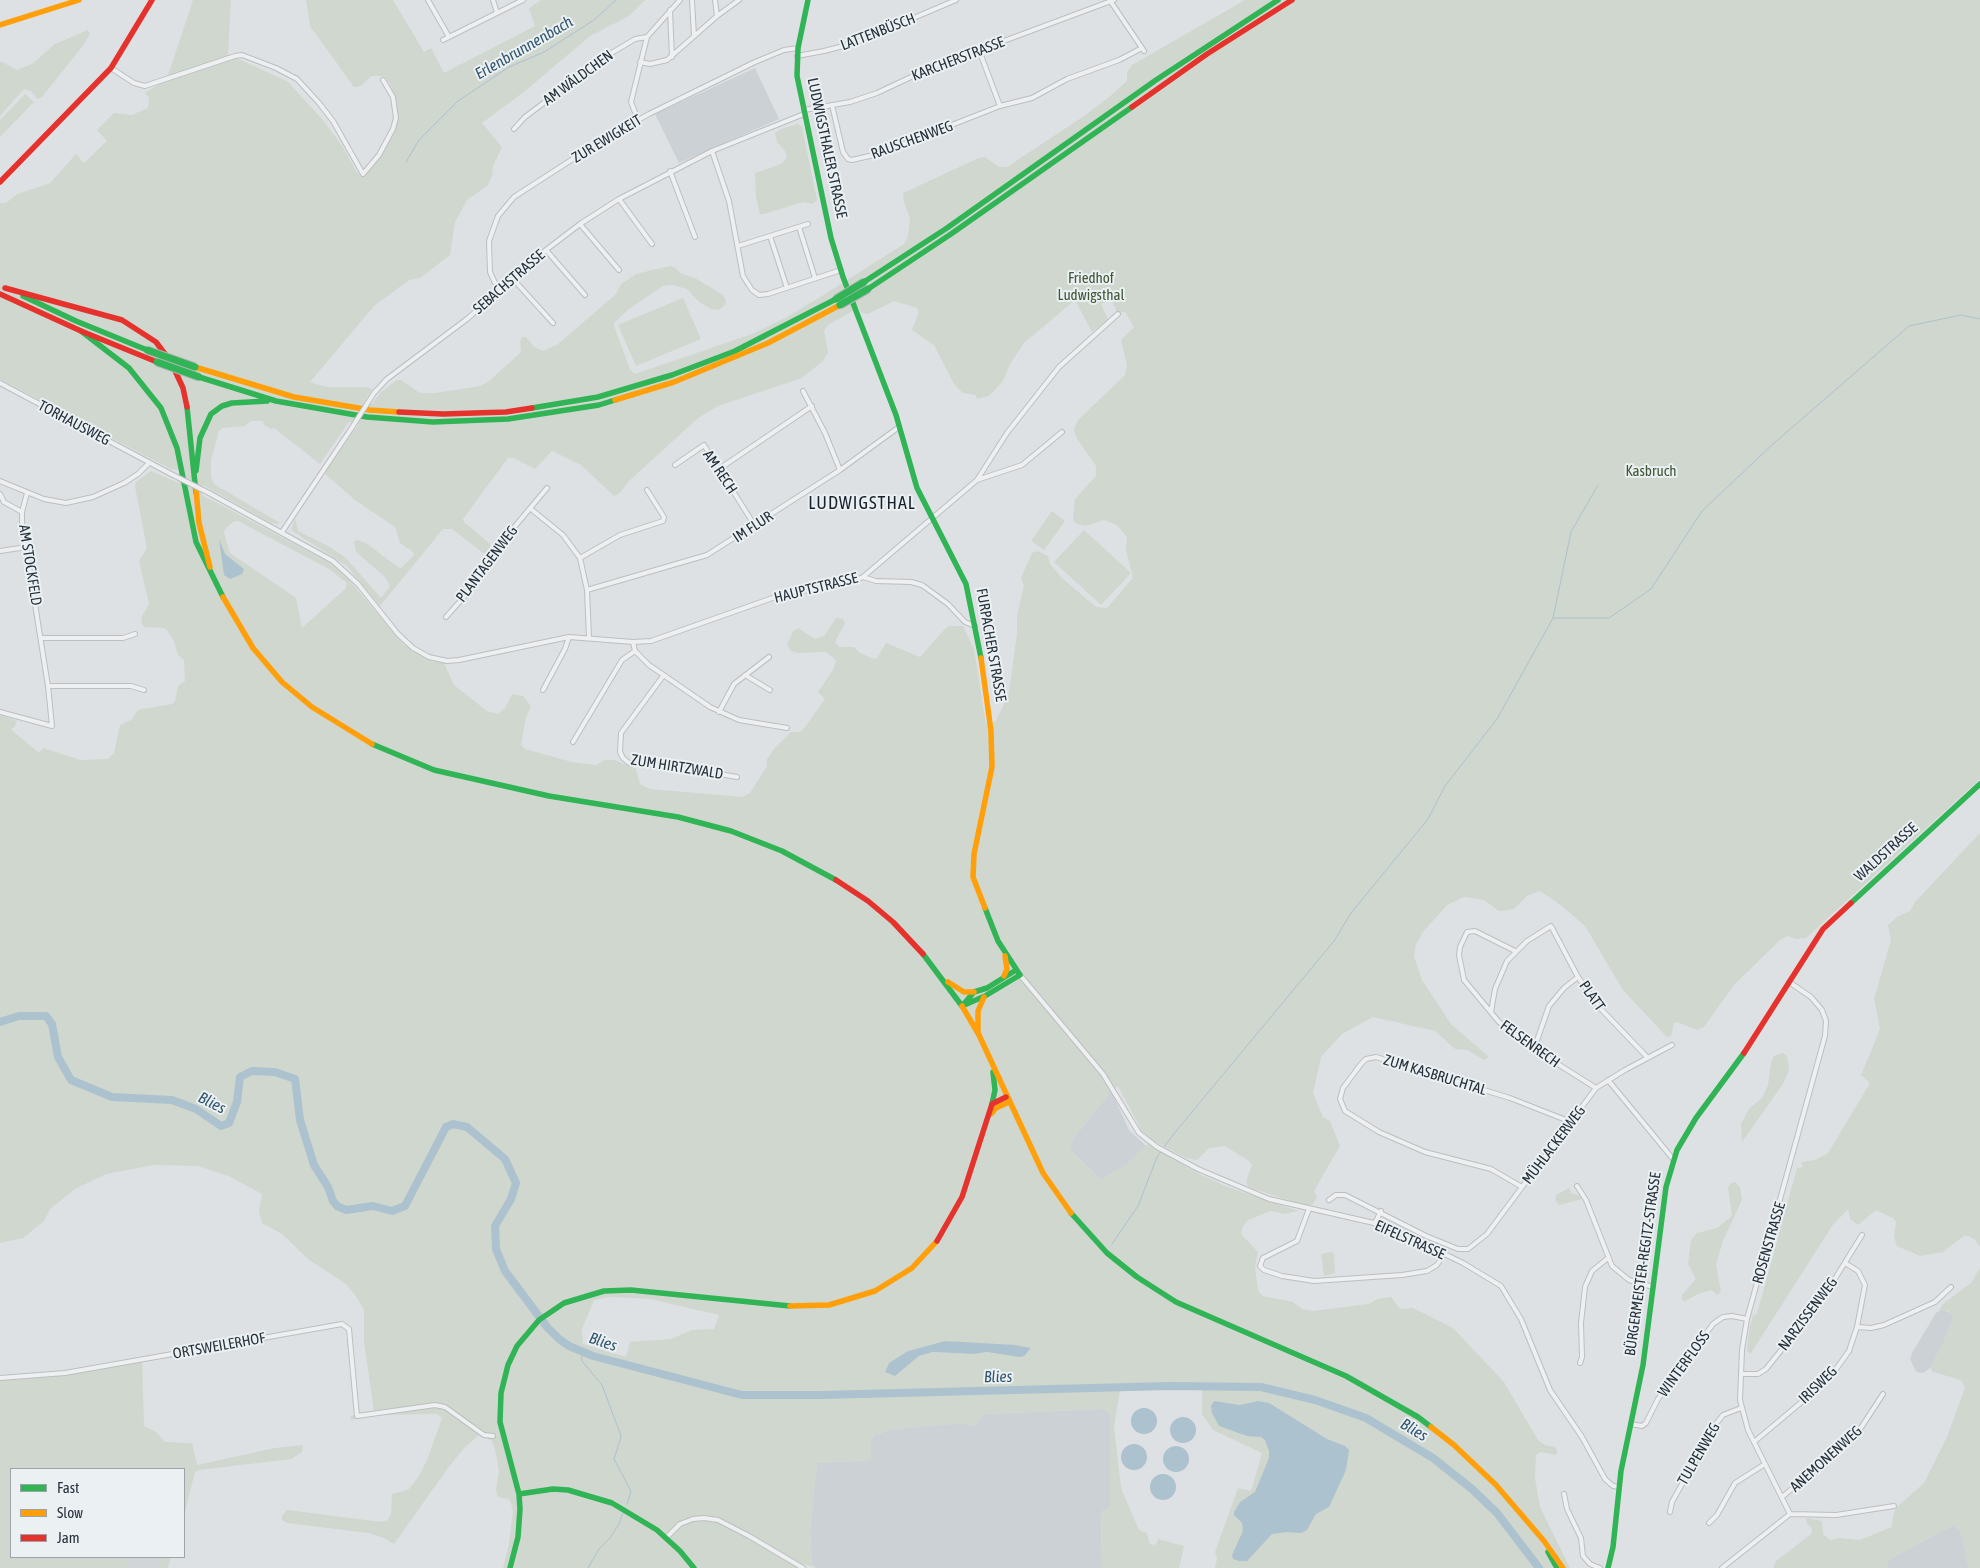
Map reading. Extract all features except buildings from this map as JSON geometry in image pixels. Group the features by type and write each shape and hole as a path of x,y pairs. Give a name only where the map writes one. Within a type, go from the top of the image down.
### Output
{"main road":[{"path":"0,25 77,0"},
{"path":"0,182 111,68 152,0"},
{"name":"LUDWIGSTHALER STRASSE","path":"808,0 797,52 797,76 826,217 841,270"},
{"path":"866,286 1156,80 1278,0"},
{"path":"2,289 81,331 156,362 276,400 367,417 433,422 508,419 570,410 623,398 708,370 768,343 866,286 990,208 1207,54 1292,0"},
{"name":"FURPACHER STRASSE","path":"841,270 900,426 916,483 963,576 976,626 993,755 991,779 974,854 972,873 979,897 1003,952 1018,972"},
{"path":"2,289 147,350 195,367 294,397 370,410 443,414 506,412 598,397 672,375 742,347 838,302"},
{"path":"2,289 122,320 156,342 171,362 183,388 188,413 204,548 216,584"},
{"path":"81,331 129,368 152,394 164,414 181,462 198,549 216,584 243,634 276,675 320,712 366,741 407,759 465,778 549,796 678,818 755,840 794,856 850,889 892,922 923,954 942,978 962,1006 979,1035 1033,1155 1059,1198 1087,1233 1120,1265 1150,1287 1184,1306 1346,1376 1403,1407 1438,1431 1473,1462 1528,1521 1563,1568"},
{"path":"196,493 198,447 203,427 211,414 222,406 232,403 276,400"},
{"name":"WALDSTRASSE","path":"1814,943 1834,918 1980,784"},
{"name":"BÜRGERMEISTER-REGITZ-STRASSE","path":"1608,1568 1613,1547 1619,1487 1643,1365 1666,1187 1673,1159 1696,1118 1734,1069 1814,943"},
{"path":"1003,952 1007,966 1004,977"},
{"path":"942,978 964,992 974,992 987,988 1004,977 1018,972"},
{"path":"962,1006 985,996 1018,972"},
{"path":"962,1006 974,992"},
{"path":"979,1035 978,1012 985,996"},
{"path":"510,1568 520,1521 519,1494 502,1434 500,1403 508,1364 524,1336 539,1320 556,1307 585,1295 604,1291 650,1292 816,1306 860,1298 890,1284 922,1259 950,1223 962,1197 992,1104 995,1086 992,1065"},
{"path":"992,1104 1008,1100"},
{"path":"988,1118 996,1108 1008,1100"},
{"path":"519,1494 553,1490 588,1495 624,1509 666,1538 694,1568"},
{"path":"1528,1521 1557,1568"}],"street":[{"path":"428,0 449,37"},
{"path":"493,0 498,13"},
{"path":"443,40 523,0"},
{"path":"638,120 631,102 647,37 680,0"},
{"path":"692,0 694,36"},
{"path":"715,0 717,16"},
{"path":"640,62 659,64 672,57 717,16 738,0"},
{"name":"LATTENBÜSCH","path":"797,52 824,51 855,43 956,0"},
{"name":"KARCHERSTRASSE","path":"804,112 877,94 926,70 1113,1 1143,50"},
{"path":"670,10 672,57"},
{"name":"AM WÄLDCHEN","path":"514,129 525,117 605,57 640,37 647,37"},
{"name":"ZUR EWIGKEIT","path":"501,289 492,278 488,249 495,222 514,197 638,120 755,62 784,50 797,52"},
{"path":"979,50 1000,106"},
{"name":"RAUSCHENWEG","path":"832,105 843,152 848,159 852,160 904,145 1000,106 1032,98 1067,79 1143,50"},
{"path":"111,68 134,83 145,86 242,55 276,68 297,79 333,121 363,174 379,154 393,129 396,118 393,97 384,80"},
{"name":"SEBACHSTRASSE","path":"282,532 374,393 387,379 467,319 546,250 580,224 619,199 670,171 804,112"},
{"path":"712,151 729,201 743,276 752,290 764,295 841,270"},
{"path":"670,171 694,237"},
{"path":"619,199 652,244"},
{"path":"580,224 619,270"},
{"path":"738,246 808,224"},
{"path":"799,227 815,278"},
{"path":"770,236 787,288"},
{"path":"546,250 585,295"},
{"path":"513,279 554,323"},
{"name":"HAUPTSTRASSE","path":"413,648 429,657 449,660 568,637 633,642 662,638 781,595 854,581 863,577 977,480 1007,433 1060,367 1118,314"},
{"name":"TORHAUSWEG","path":"0,383 322,554 346,572 398,634 413,648"},
{"path":"803,391 812,406 840,470"},
{"path":"719,469 812,406"},
{"name":"IM FLUR","path":"587,590 695,560 722,546 840,470 900,426"},
{"path":"977,480 1022,465 1062,432"},
{"name":"AM RECH","path":"674,464 704,445 754,526"},
{"path":"0,489 1,482 27,493 58,502 82,501 128,480 149,463"},
{"path":"985,468 992,474"},
{"name":"PLANTAGENWEG","path":"446,617 471,589 496,549 548,488"},
{"path":"580,558 620,535 663,521 664,517 647,490"},
{"name":"AM STOCKFELD","path":"0,712 52,726 48,686 22,512 27,493"},
{"path":"0,494 4,502 22,512"},
{"path":"531,509 563,535 580,558 587,590 589,638"},
{"path":"0,551 27,547"},
{"path":"863,577 876,581 911,582 922,585 948,604 965,622 976,626"},
{"path":"41,638 123,638 135,634"},
{"path":"543,690 565,649 568,637"},
{"path":"633,642 635,651 663,676 719,712 739,720 786,728"},
{"path":"572,742 622,660 635,651"},
{"path":"719,712 734,684 769,657"},
{"path":"745,675 770,690"},
{"name":"ZUM HIRTZWALD","path":"663,676 622,733 620,752 623,758 629,763 683,768 736,777"},
{"path":"48,686 131,686 144,690"},
{"name":"PLATT","path":"1515,951 1551,926 1578,977 1609,1020 1647,1057"},
{"name":"FELSENRECH","path":"1515,951 1475,931 1466,932 1460,947 1459,963 1464,980 1499,1022 1534,1049 1596,1088"},
{"path":"1491,1013 1500,974 1515,951"},
{"name":"EIFELSTRASSE","path":"1018,972 1103,1074 1139,1133 1157,1147 1198,1169 1247,1191 1310,1209 1375,1222 1397,1231 1490,1278 1507,1292 1522,1319 1550,1390 1582,1437 1605,1479 1613,1486 1619,1487"},
{"path":"1534,1049 1549,1006 1564,988 1578,977"},
{"name":"ROSENSTRASSE","path":"1789,982 1811,997 1822,1010 1826,1020 1825,1036 1747,1319 1741,1374 1741,1408 1754,1442 1790,1514"},
{"name":"MÜHLACKERWEG","path":"1329,1200 1336,1195 1345,1195 1447,1244 1464,1250 1474,1247 1487,1234 1596,1088 1647,1057 1672,1045"},
{"name":"ZUM KASBRUCHTAL","path":"1522,1188 1491,1169 1425,1152 1354,1117 1342,1106 1341,1094 1361,1064 1366,1059 1376,1057 1510,1098 1571,1122"},
{"path":"1608,1080 1673,1159"},
{"path":"1577,1186 1586,1200 1608,1258 1622,1277 1635,1283 1653,1287"},
{"path":"1310,1209 1297,1241 1263,1258 1260,1266 1264,1270 1282,1276 1314,1281 1402,1275 1427,1270 1437,1264 1444,1254"},
{"path":"1375,1222 1381,1211"},
{"name":"NARZISSENWEG","path":"1741,1374 1758,1374 1766,1369 1823,1298 1862,1235"},
{"path":"1580,1363 1582,1357 1580,1323 1585,1287 1592,1271 1608,1258"},
{"name":"IRISWEG","path":"1754,1442 1837,1370 1849,1351 1864,1292 1864,1280 1858,1271 1845,1263"},
{"path":"1856,1327 1871,1328 1884,1325 1935,1302 1951,1287"},
{"name":"WINTERFLOSS","path":"1632,1424 1642,1426 1646,1423 1658,1399 1713,1324 1723,1317 1732,1316 1747,1319"},
{"name":"ORTSWEILERHOF","path":"0,1378 65,1373 342,1324 349,1329 358,1416 435,1405 445,1407 484,1435 493,1436"},
{"name":"ANEMONENWEG","path":"1782,1497 1855,1437 1884,1394"},
{"name":"TULPENWEG","path":"1670,1512 1672,1502 1715,1425 1723,1415 1741,1408"},
{"path":"1709,1523 1717,1515 1739,1479 1766,1464"},
{"path":"1564,1494 1568,1509 1581,1538 1583,1556 1590,1564 1600,1568"},
{"path":"1722,1568 1790,1514 1836,1515 1894,1506"},
{"path":"666,1538 680,1524 693,1519 718,1520 802,1568"}],"shaded area":[{"path":"755,68 779,119 679,163 655,114"},
{"path":"1111,1091 1129,1130 1146,1146 1126,1165 1101,1180 1070,1150 1072,1140"},
{"path":"1941,1310 1952,1313 1953,1318 1943,1344 1930,1368 1923,1373 1916,1372 1910,1359 1912,1353 1936,1313"},
{"path":"1103,1409 1110,1413 1110,1507 1101,1512 1102,1568 816,1568 812,1565 810,1532 817,1463 870,1460 871,1441 875,1435 892,1429 963,1423 974,1426 983,1414"},
{"path":"1953,1525 1960,1530 1969,1568 1887,1568 1888,1560"}],"green space":[{"path":"193,0 231,0 228,54 232,58 236,58 287,81 322,119 343,147 356,171 362,177 380,155 394,131 398,117 397,103 390,84 384,76 371,76 361,86 354,87 310,26 306,0 393,0 424,52 431,48 444,73 535,26 529,8 541,0 645,0 629,16 590,36 525,91 482,123 502,147 493,166 492,176 487,186 467,200 455,222 450,255 420,278 409,280 374,306 310,382 326,387 366,387 372,389 364,402 372,404 380,393 397,380 401,380 420,393 435,393 480,386 488,382 521,352 520,342 522,337 526,337 534,347 543,351 558,344 616,294 621,284 636,274 670,266 723,295 726,301 725,305 719,310 711,309 698,301 687,289 673,285 663,286 629,309 614,323 614,326 630,369 635,374 752,334 785,318 904,244 908,236 910,219 903,193 979,158 985,157 999,167 1007,167 1109,97 1127,81 1127,72 1132,65 1245,0 1980,0 1980,779 1806,938 1797,939 1788,936 1780,940 1734,985 1704,1027 1697,1030 1677,1022 1674,1023 1671,1036 1667,1037 1623,990 1585,926 1562,906 1540,891 1527,896 1514,909 1499,911 1484,900 1464,897 1447,905 1423,932 1416,944 1414,956 1422,980 1451,1024 1488,1058 1484,1060 1467,1050 1455,1049 1435,1031 1373,1017 1342,1034 1321,1057 1313,1093 1323,1117 1330,1121 1340,1146 1314,1191 1317,1198 1312,1205 1303,1205 1248,1187 1246,1182 1252,1165 1249,1161 1225,1146 1209,1148 1197,1160 1186,1158 1152,1140 1142,1131 1118,1086 1111,1091 1072,1140 1070,1150 1101,1180 1126,1165 1148,1144 1197,1173 1225,1186 1298,1211 1284,1214 1271,1211 1248,1220 1243,1226 1241,1234 1258,1252 1255,1266 1258,1291 1263,1296 1293,1302 1302,1309 1313,1311 1369,1304 1377,1299 1391,1297 1400,1309 1413,1308 1453,1328 1504,1382 1538,1440 1545,1445 1555,1447 1558,1453 1555,1455 1540,1452 1536,1455 1535,1478 1540,1507 1570,1568 1215,1568 1217,1559 1215,1552 1238,1488 1251,1491 1262,1453 1213,1430 1202,1414 1202,1389 1120,1390 1114,1427 1121,1488 1139,1530 1147,1533 1150,1544 1156,1545 1158,1539 1184,1546 1179,1568 1102,1568 1101,1512 1110,1506 1110,1413 1103,1409 983,1414 975,1426 963,1423 892,1429 875,1435 871,1441 871,1460 817,1463 810,1532 812,1564 816,1568 805,1564 804,1568 503,1568 509,1544 513,1512 509,1499 498,1497 496,1489 499,1472 492,1441 479,1435 465,1447 448,1468 394,1544 384,1538 368,1533 287,1523 282,1520 282,1516 287,1510 382,1522 388,1520 391,1513 392,1494 409,1489 419,1476 427,1460 442,1418 437,1414 381,1415 351,1420 350,1416 374,1411 364,1342 364,1310 346,1284 309,1260 282,1234 262,1223 259,1211 262,1194 229,1176 198,1166 154,1165 106,1174 75,1189 50,1209 44,1221 23,1238 0,1243 0,715 17,721 14,728 11,728 13,731 39,753 43,748 81,760 108,759 114,753 120,725 131,720 138,710 172,704 175,701 178,686 185,681 184,660 178,655 173,639 165,628 144,627 142,623 141,618 149,604 139,561 147,548 135,487 136,482 151,471 179,483 179,470 171,469 0,379 0,203 6,203 17,194 50,183 76,154 84,163 107,141 97,130 114,113 132,115 148,108 149,98 145,93 164,81 169,72","holes":["1111,299 1117,312 1125,312 1134,327 1121,340 1127,365 1125,375 1078,420 1074,429 1076,437 1096,466 1096,476 1075,499 1073,519 1075,523 1085,526 1104,520 1117,525 1127,537 1126,550 1133,578 1107,608 1096,607 1062,578 1050,564 1048,556 1037,551 1032,553 1021,578 1024,586 1017,615 1017,633 1009,693 996,721 986,724 974,649 963,626 949,626 920,657 886,643 877,658 874,659 860,653 854,647 839,647 835,642 845,623 843,619 836,618 824,636 815,639 798,628 793,632 787,644 791,651 798,653 826,652 836,660 833,670 818,692 825,699 800,732 791,732 774,749 767,759 767,766 750,793 743,797 650,789 640,784 636,769 615,760 605,760 596,765 572,762 525,749 521,745 526,717 531,706 523,696 512,694 505,708 498,714 487,711 454,685 444,663 431,661 403,644 338,567 202,495 203,485 271,523 280,523 214,484 211,476 211,460 219,431 223,428 245,426 251,421 264,421 263,424 271,429 274,428 320,464 349,422 359,424 324,473 355,500 395,527 400,543 413,552 414,555 401,568 366,543 357,540 354,542 356,552 385,577 390,586 381,598 346,558 330,547 298,531 295,518 291,530 347,566 380,606 443,529 452,529 483,553 487,553 490,550 490,544 464,522 463,519 508,458 514,458 535,469 552,451 581,465 614,496 620,493 628,482 698,418 718,406 802,378 823,361 828,352 824,331 828,325 858,308 862,313 868,314 894,301 917,308 919,312 912,330 934,345 954,384 963,393 976,395 977,399 989,396 1003,381 1010,364 1024,343 1075,300 1092,332 1108,319 1101,304","238,521 329,569 347,583 346,588 302,628 296,598 230,553 224,533 225,529 233,522","611,1297 650,1299 719,1315 714,1329 692,1330 671,1339 630,1342 626,1357 583,1344 582,1329 594,1300","945,1341 968,1343 1019,1357 987,1352 974,1354 933,1352 919,1356 895,1376 908,1351"]},
{"path":"88,30 90,34 85,43 42,97 37,99 31,91 24,89 0,116 0,61 17,70 32,64 55,44"},
{"path":"25,94 34,102 0,137 0,120"},
{"path":"798,124 802,127 817,200 813,204 803,202 760,214 756,197 755,173 781,164 787,158 785,151 777,142 775,133 781,129"},
{"path":"683,298 701,339 636,366 618,325"},
{"path":"1052,511 1065,521 1044,550 1031,541"},
{"path":"1084,530 1131,573 1101,605 1054,562"},
{"path":"1980,833 1980,1247 1974,1239 1965,1235 1943,1252 1920,1256 1897,1246 1894,1237 1896,1222 1893,1218 1876,1210 1858,1225 1850,1219 1848,1209 1832,1226 1751,1353 1749,1353 1747,1351 1749,1331 1753,1316 1757,1314 1797,1168 1803,1167 1801,1162 1815,1160 1828,1153 1870,1083 1861,1075 1880,1029 1874,999 1891,940 1888,925 1897,917 1910,911 1915,902"},
{"path":"1783,1053 1787,1056 1789,1070 1783,1084 1742,1142 1741,1124 1749,1109 1762,1098 1768,1085 1771,1063 1774,1056"},
{"path":"1735,1182 1740,1187 1742,1200 1723,1241 1716,1264 1721,1292 1717,1295 1712,1290 1698,1294 1685,1301 1682,1300 1682,1295 1696,1279 1688,1264 1691,1240 1697,1233 1717,1228 1732,1216 1728,1187 1731,1183"},
{"path":"1569,1188 1571,1193 1581,1196 1582,1199 1559,1205 1555,1200 1556,1195"},
{"path":"1331,1252 1334,1254 1335,1273 1324,1276 1321,1254"},
{"path":"1980,1268 1980,1568 1969,1568 1960,1530 1953,1525 1888,1560 1887,1568 1773,1568 1776,1561 1811,1534 1812,1529 1806,1522 1807,1518 1822,1521 1823,1534 1830,1540 1840,1538 1860,1540 1892,1527 1896,1508 1924,1483 1947,1437 1965,1388 1961,1380 1933,1372 1930,1368 1943,1344 1953,1318 1952,1313 1948,1311 1939,1311 1943,1304 1971,1283"},
{"path":"142,1358 144,1426 156,1432 165,1442 192,1443 197,1465 275,1448 303,1445 302,1452 291,1459 195,1472 185,1512 185,1468 10,1468 10,1558 171,1558 168,1568 0,1568 0,1376 45,1375 71,1369 73,1371"}],"water":[{"path":"219,539 225,554 244,569 242,574 230,579 224,575"},
{"path":"945,1341 1015,1345 1031,1348 1024,1356 1019,1357 987,1352 974,1354 933,1352 919,1356 895,1376 885,1372 889,1363 908,1351"},
{"path":"1214,1401 1240,1405 1258,1401 1269,1403 1327,1439 1345,1446 1349,1450 1346,1470 1329,1507 1316,1514 1307,1530 1301,1533 1286,1532 1272,1534 1247,1561 1233,1559 1232,1555 1243,1531 1242,1523 1234,1515 1234,1512 1240,1502 1255,1492 1269,1458 1269,1451 1265,1440 1261,1437 1247,1436 1219,1426 1212,1413 1211,1406"},
{"path":"1144,1408 1153,1412 1157,1421 1153,1430 1144,1434 1135,1430 1131,1421 1135,1412"},
{"path":"1183,1417 1192,1421 1196,1430 1192,1439 1183,1443 1174,1439 1170,1430 1174,1421"},
{"path":"1134,1444 1143,1448 1147,1457 1143,1466 1134,1470 1125,1466 1121,1457 1125,1448"},
{"path":"1176,1446 1185,1450 1189,1459 1185,1468 1176,1472 1167,1468 1163,1459 1167,1450"},
{"path":"1163,1474 1172,1478 1176,1487 1172,1496 1163,1500 1154,1496 1150,1487 1154,1478"}],"waterway":[{"name":"Erlenbrunnenbach","path":"406,162 419,140 458,101 509,67 544,52 594,20 616,0"},
{"path":"1554,618 1609,618 1651,589 1702,511 1773,444 1909,326 1961,315 1980,319"},
{"path":"1112,1244 1138,1206 1157,1157 1172,1136 1334,941 1351,913 1428,819 1445,786 1497,719 1553,618 1571,532 1598,485"},
{"name":"Blies","path":"0,1022 19,1016 46,1016 52,1024 58,1057 71,1080 112,1097 172,1100 196,1109 221,1126 229,1123 237,1102 240,1077 252,1071 275,1072 295,1079 300,1120 314,1165 328,1187 333,1201 337,1206 346,1210 373,1206 392,1211 405,1206 446,1127 453,1124 467,1127 505,1159 516,1183 511,1199 495,1226 496,1249 505,1271 547,1327 559,1339 569,1346 593,1356 742,1395 822,1395 1169,1386 1261,1387 1315,1400 1366,1418 1433,1458 1472,1489 1497,1513 1539,1568"},
{"path":"581,1350 582,1361 602,1385 620,1433 621,1437 614,1459 631,1491 627,1504"},
{"path":"588,1568 599,1549 610,1538 619,1524 623,1513"}],"runway":[{"path":"141,1568 145,1558"}],"traffic: fast":[{"path":"808,0 798,48 797,76 831,238 843,277 896,415 917,488 966,584 981,658"},
{"path":"864,282 947,228 1156,80 1278,0"},
{"path":"868,289 951,234 1132,107"},
{"path":"836,299 864,282"},
{"path":"840,305 868,289"},
{"path":"23,296 76,321 147,350"},
{"path":"532,408 598,397 672,375 735,351 836,299"},
{"path":"81,331 129,368 161,408 177,448 196,542 223,597"},
{"path":"147,350 195,367"},
{"path":"157,362 199,377"},
{"path":"199,377 276,401 367,417 433,422 508,419 599,405 615,400"},
{"path":"196,471 200,438 211,414 222,406 232,403 267,401"},
{"path":"187,407 196,493"},
{"path":"372,744 434,770 549,796 678,817 731,831 782,851 836,880"},
{"path":"1851,903 1980,784"},
{"path":"962,1006 985,996 1020,975 998,941 985,908"},
{"path":"923,954 962,1006"},
{"path":"962,1006 974,992 987,988 1016,970"},
{"path":"1608,1568 1613,1547 1621,1471 1643,1365 1666,1187 1677,1150 1696,1118 1744,1053"},
{"path":"992,1104 995,1090 993,1072"},
{"path":"1071,1213 1107,1253 1137,1277 1176,1302 1346,1376 1418,1417 1431,1427"},
{"path":"510,1568 518,1537 520,1509 519,1494 500,1422 501,1393 508,1365 517,1346 539,1320 564,1303 604,1291 631,1290 790,1306"},
{"path":"519,1494 553,1489 568,1490 612,1503 657,1530 680,1551 694,1568"},
{"path":"1548,1552 1557,1568"}],"traffic: slow":[{"path":"0,25 79,0"},
{"path":"615,400 674,382 768,343 840,305"},
{"path":"195,367 294,397 370,410 399,412"},
{"path":"196,489 199,523 210,567"},
{"path":"223,597 253,648 282,682 312,707 372,744"},
{"path":"981,658 991,731 992,767 974,854 973,877 985,908"},
{"path":"1004,976 1007,969 1005,956"},
{"path":"948,982 964,992 974,992"},
{"path":"978,1031 978,1011 984,997"},
{"path":"962,1006 979,1035 1043,1173 1071,1213"},
{"path":"991,1114 996,1108 1009,1102"},
{"path":"790,1306 829,1305 875,1291 912,1268 937,1241"},
{"path":"1431,1427 1454,1445 1496,1485 1544,1541 1563,1568"}],"traffic: jam":[{"path":"0,182 111,68 152,0"},
{"path":"1132,107 1207,54 1292,0"},
{"path":"5,288 122,320 156,342 171,362 183,388 187,407"},
{"path":"0,294 81,331 157,362"},
{"path":"399,412 443,414 506,412 532,408"},
{"path":"836,880 868,901 893,922 923,954"},
{"path":"1744,1053 1823,929 1851,903"},
{"path":"937,1241 962,1197 992,1104 1006,1097"}],"district":[{"name":"LUDWIGSTHAL","path":"862,503"}],"park label":[{"name":"Friedhof Ludwigsthal","path":"1091,286"},
{"name":"Kasbruch","path":"1651,471"}]}
